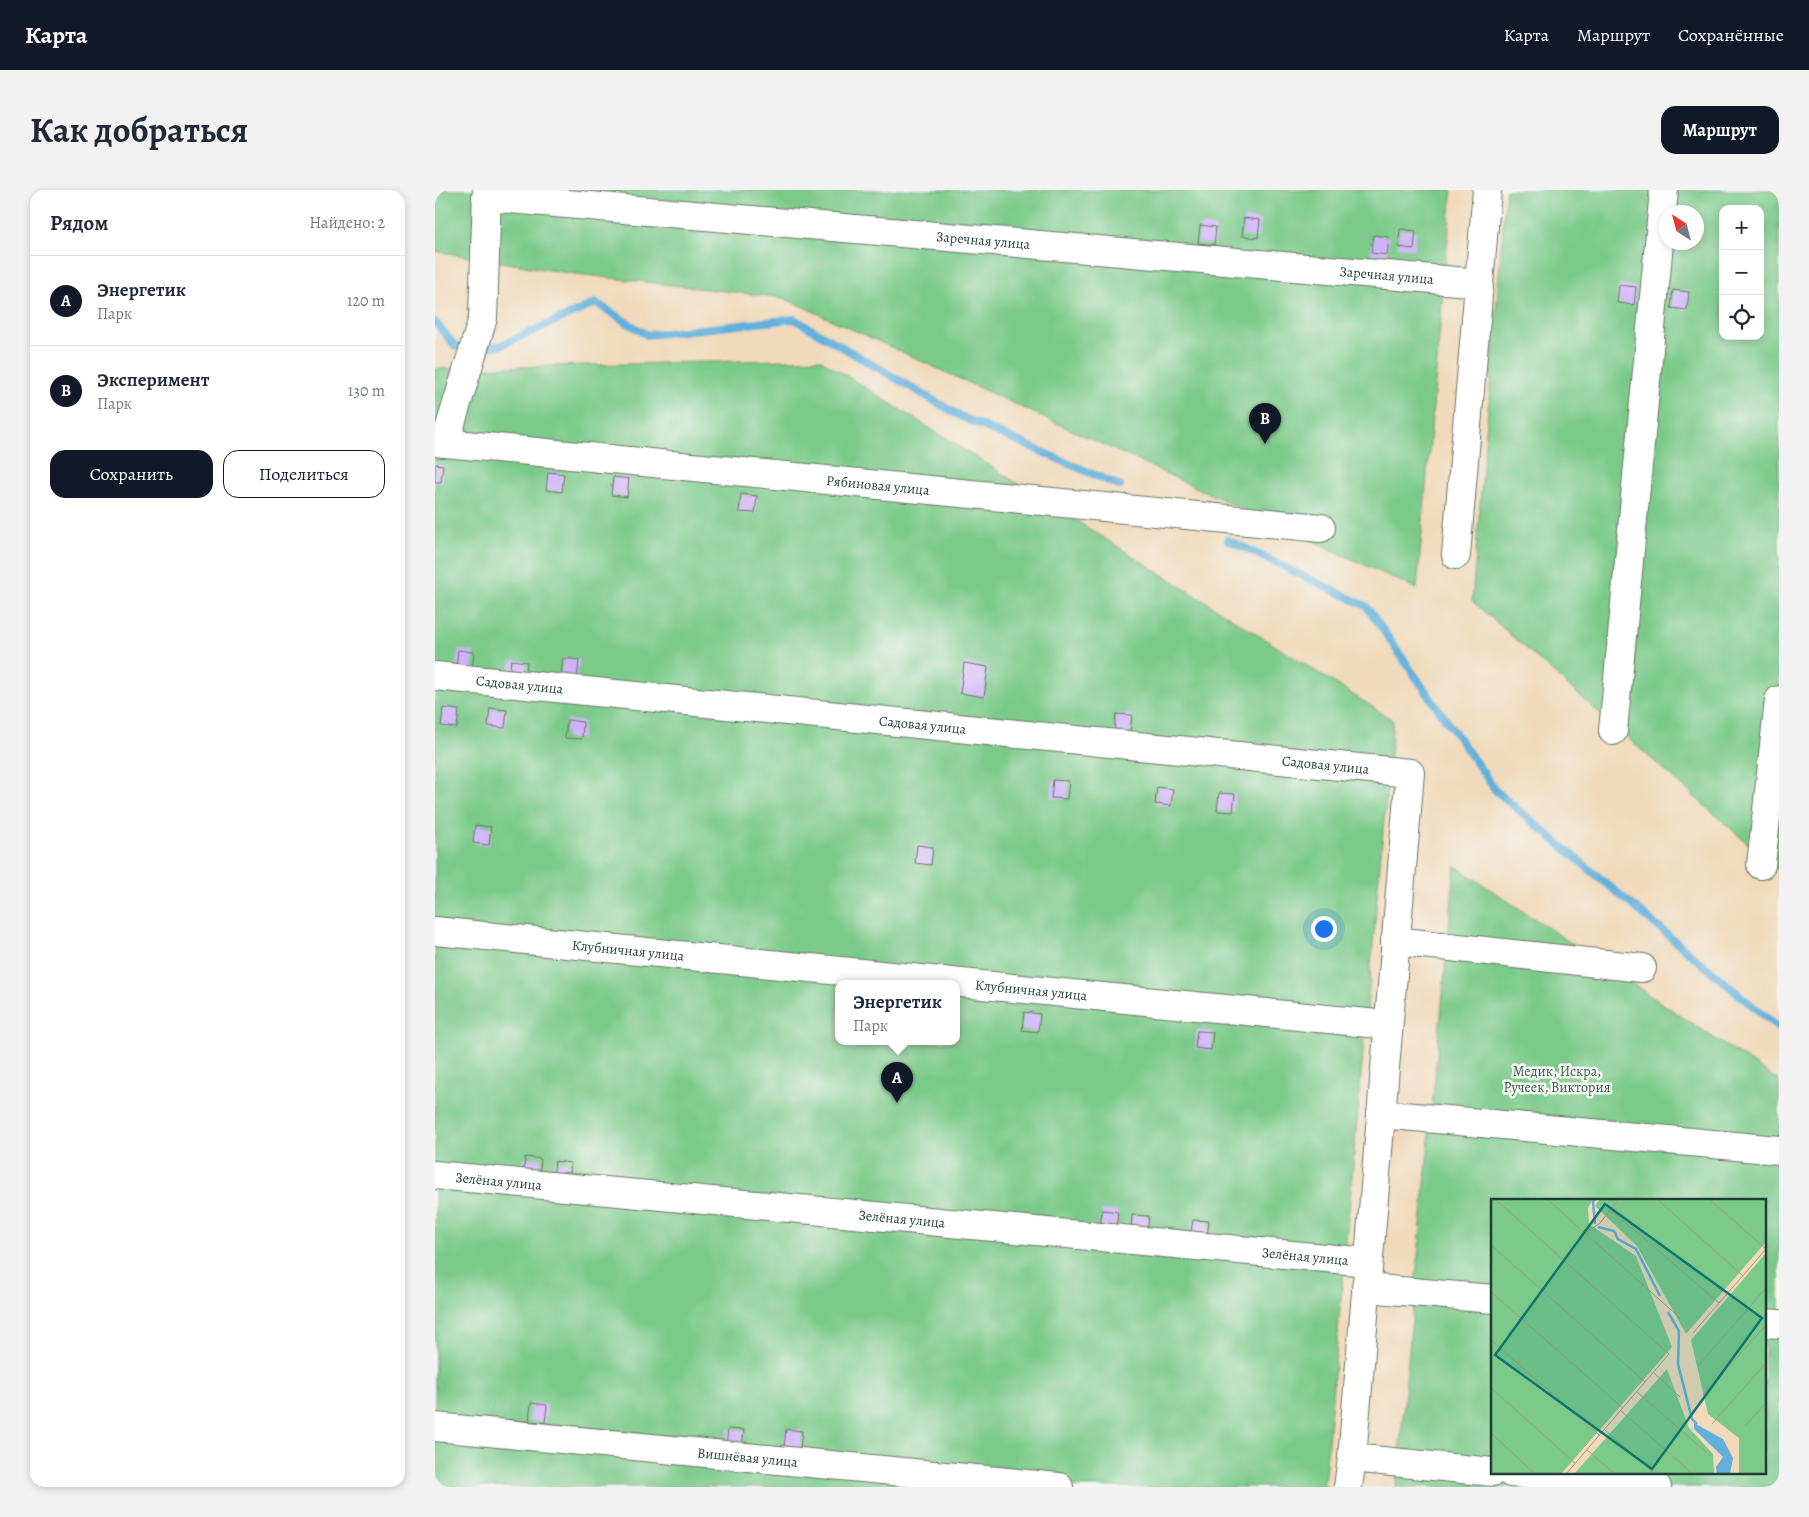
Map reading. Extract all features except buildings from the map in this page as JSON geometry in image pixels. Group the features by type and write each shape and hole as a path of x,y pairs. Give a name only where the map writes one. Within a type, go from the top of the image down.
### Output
{"lane":[{"path":"1456,556 1487,190"},
{"path":"1613,731 1664,190"},
{"path":"440,443 483,318 486,193"},
{"name":"Заречная улица","path":"486,193 1479,284"},
{"name":"Рябиновая улица","path":"440,443 1321,528"},
{"name":"Садовая улица","path":"435,676 1409,773 1395,941"},
{"path":"1761,865 1779,700"},
{"name":"Клубничная улица","path":"435,932 927,980"},
{"path":"1348,1487 1395,941 1642,968"},
{"name":"Клубничная улица","path":"960,983 1388,1025"},
{"path":"1381,1114 1779,1150"},
{"name":"Зелёная улица","path":"435,1175 1367,1275 1491,1299"},
{"name":"Вишнёвая улица","path":"435,1427 1059,1487"},
{"path":"1352,1458 1491,1472"},
{"path":"1521,1474 1657,1487"}],"green space":[{"path":"435,190 1452,190 1417,589 784,298 568,273 435,251"},
{"path":"1506,190 1779,190 1779,871 1472,601"},
{"path":"820,359 1393,720 1324,1487 435,1487 435,369"},
{"name":"Медик, Искра, Ручеек, Виктория","path":"1455,866 1779,1081 1779,1487 1396,1487"}],"waterway":[{"path":"480,347 499,346 596,303 647,335 794,319 962,417 1120,486"},
{"path":"435,322 456,347 469,347"},
{"path":"1228,540 1366,606 1496,791 1779,1028"}],"place":[{"name":"Эксперимент","path":"1265,444"},
{"name":"Энергетик","path":"897,1103"}]}
